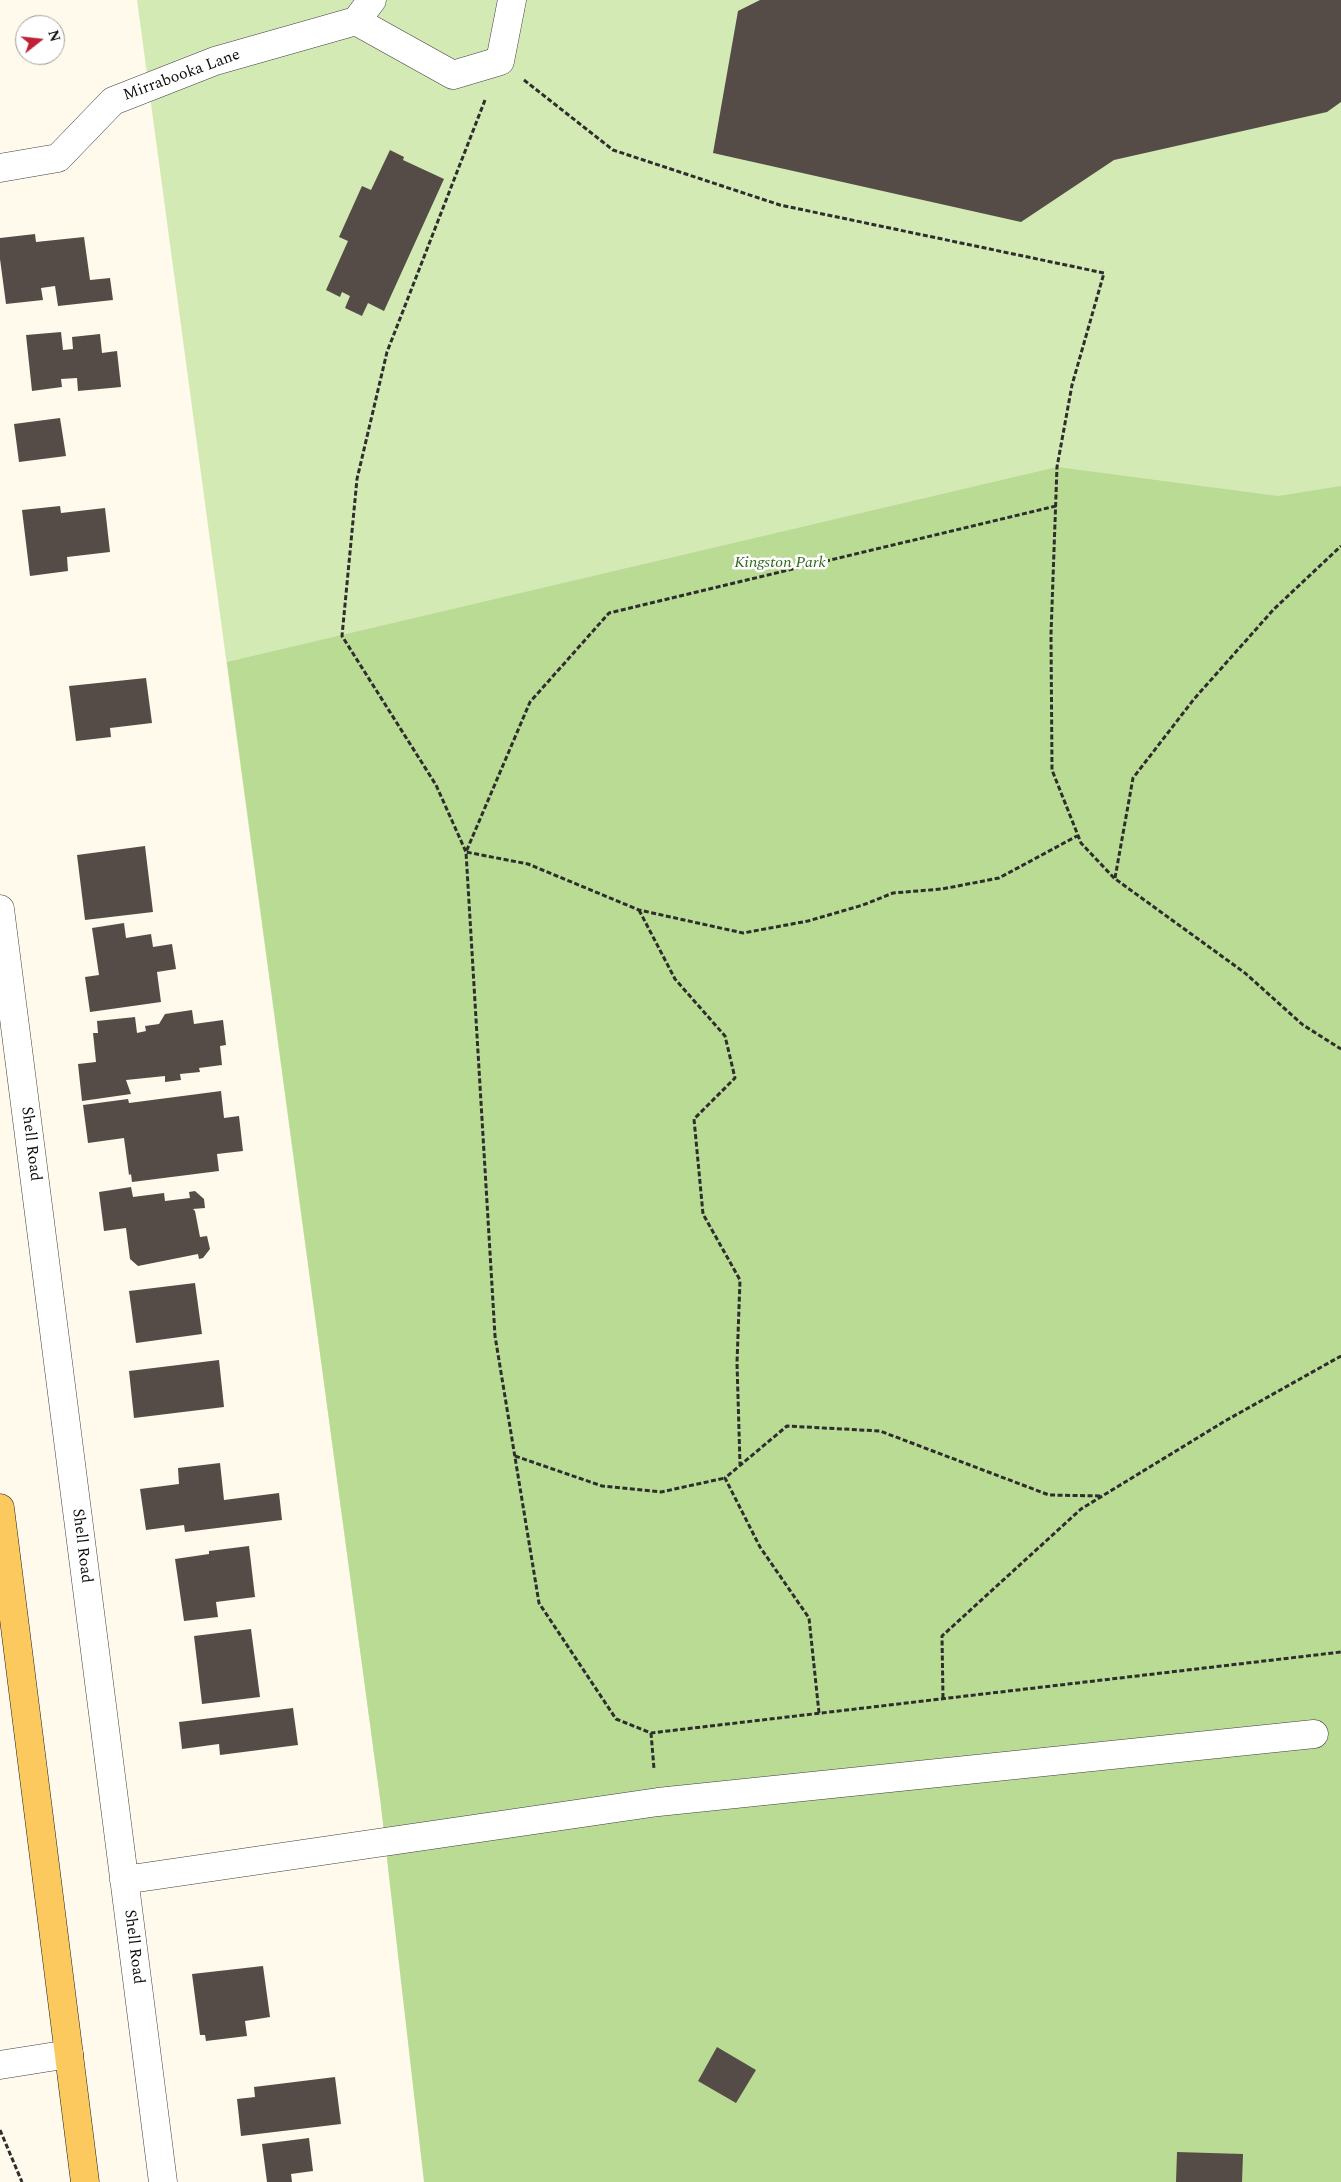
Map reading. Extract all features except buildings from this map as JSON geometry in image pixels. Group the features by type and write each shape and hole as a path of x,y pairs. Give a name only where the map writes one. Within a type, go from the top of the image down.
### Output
{"main road":[{"path":"0,1508 85,2182"}],"street":[{"path":"372,0 356,21 453,75 500,61 512,0"},
{"name":"Mirrabooka Lane","path":"0,168 58,158 113,101 214,62 356,21"},
{"name":"Shell Road","path":"0,910 163,2182"},
{"path":"124,1880 658,1802 1314,1734"},
{"path":"0,2065 68,2054"}],"path":[{"path":"1341,1048 1303,1025 1245,973 1150,906 1114,878 1081,843 1052,770 1051,634 1057,467 1072,385 1104,274 780,205 614,150 500,61 387,352 357,480 342,636 436,785 466,852 495,1336 540,1603 616,1719 651,1733 1341,1652"},
{"path":"466,852 530,702 608,613 1056,506"},
{"path":"1114,878 1132,778 1194,699 1268,616 1341,546"},
{"path":"466,852 528,864 639,910 743,932 808,921 863,905 893,893 942,889 999,878 1077,836"},
{"path":"639,910 675,979 725,1036 735,1078 694,1119 703,1214 740,1280 737,1363 740,1465"},
{"path":"943,1698 942,1636 1081,1509 1225,1421 1341,1356"},
{"path":"515,1456 602,1486 661,1492 725,1478 787,1426 880,1431 1049,1495 1102,1496"},
{"path":"725,1478 760,1547 809,1618 819,1713"},
{"path":"651,1733 658,1802"},
{"path":"0,2130 22,2182"}],"green space":[{"name":"Kingston Park","path":"137,0 1341,0 1341,1680 380,1798"},
{"name":"Kingston Park","path":"1057,467 1278,496 1341,486 1341,2182 424,2182 380,1798 227,662"}]}
